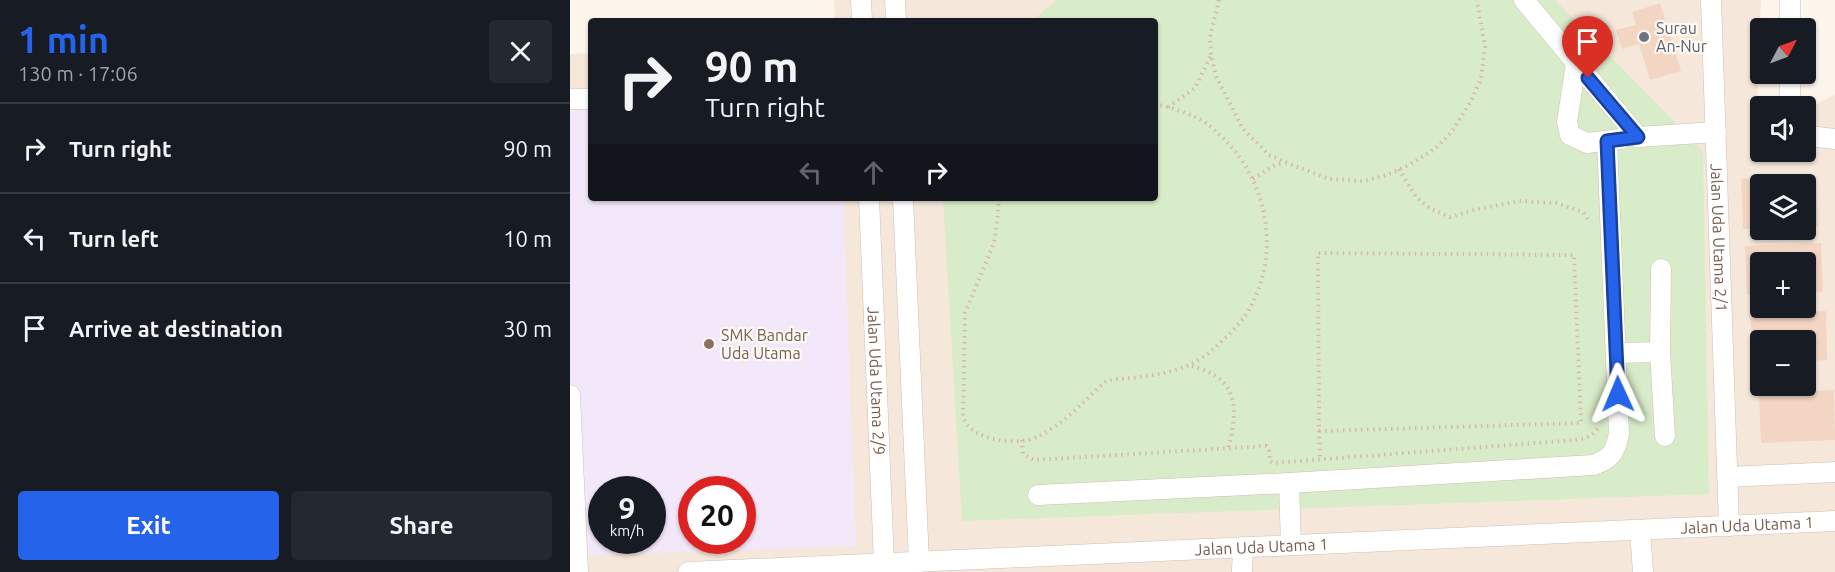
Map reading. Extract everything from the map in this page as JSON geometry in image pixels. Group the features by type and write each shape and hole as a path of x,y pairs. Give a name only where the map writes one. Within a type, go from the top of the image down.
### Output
{"street":[{"path":"861,0 862,18"},
{"path":"895,0 896,18"},
{"path":"1524,0 1638,137"},
{"name":"Jalan Uda Utama 2/1","path":"1711,0 1729,526"},
{"path":"1790,0 1790,18"},
{"path":"1576,64 1567,122 1570,135 1587,143 1716,132"},
{"path":"570,99 588,99"},
{"path":"1816,137 1835,139"},
{"path":"1038,495 1594,465 1606,460 1616,449 1619,434 1607,141"},
{"name":"Jalan Uda Utama 2/9","path":"869,201 884,563"},
{"path":"903,201 919,562"},
{"path":"1661,269 1660,352 1665,436"},
{"path":"1617,353 1660,352"},
{"path":"570,395 572,504 578,572"},
{"path":"1728,477 1835,472"},
{"path":"1289,483 1291,545"},
{"name":"Jalan Uda Utama 1","path":"688,572 1835,521"},
{"path":"1640,530 1643,572"},
{"path":"1242,572 1243,548"}],"path":[{"path":"1219,0 1210,37 1211,54 1216,76 1243,129 1269,155 1285,162 1329,179 1364,181 1387,175 1436,148 1453,130 1481,79 1485,47 1477,0"},
{"path":"1168,107 1195,88 1211,54"},
{"path":"999,201 994,243 964,313 963,418 968,428 980,435 1000,441 1022,440 1038,437 1062,420 1105,382 1113,379 1122,380 1170,373 1191,365 1211,352 1235,327 1253,302 1267,251 1263,208 1253,179 1235,150 1208,124 1183,111 1158,105"},
{"path":"1253,179 1275,165 1285,162"},
{"path":"1399,169 1416,197 1431,209 1450,217 1519,201 1556,203 1583,212 1590,223 1591,233"},
{"path":"1319,431 1581,423 1574,255 1318,253 1319,431 1320,458"},
{"path":"1191,365 1215,375 1231,392 1234,405 1233,429 1228,449"},
{"path":"1022,440 1023,454 1034,460 1266,447 1269,450 1270,461 1273,463 1587,438 1594,434 1599,426 1599,415"}],"shaded area":[{"path":"834,0 1761,0 1760,18 1750,18 1750,84 1758,84 1757,96 1750,96 1750,162 1816,162 1816,104 1835,94 1835,572 570,572 570,54 588,53 588,201 1158,201 1158,18 835,18"},
{"name":"SMK Bandar Uda Utama","path":"570,102 588,103 588,201 843,201 856,546 756,549 756,476 678,476 678,552 666,553 666,476 588,476 588,554 627,554 570,556"}],"green space":[{"path":"1056,0 1555,0 1703,151 1709,494 962,521 943,201 1158,201 1158,18 1035,18"}],"building":[{"name":"Surau An-Nur","path":"1660,3 1681,71 1650,80 1639,44 1622,49 1616,30 1636,25 1632,12"},
{"path":"1816,177 1818,226 1816,226"},
{"path":"1741,179 1750,179 1750,229 1743,229"},
{"path":"1821,243 1823,292 1816,292 1816,252 1750,252 1750,295 1747,295 1745,246"},
{"path":"1816,311 1826,311 1827,360 1816,361 1816,330 1751,330 1750,318 1816,318"},
{"path":"1834,390 1835,440 1761,443 1759,396 1816,396 1816,391"}],"place":[{"name":"Surau An-Nur","path":"1644,37"},
{"name":"SMK Bandar Uda Utama","path":"709,344"}],"route":[{"path":"1588,78 1638,137 1607,141 1618,394"}]}
